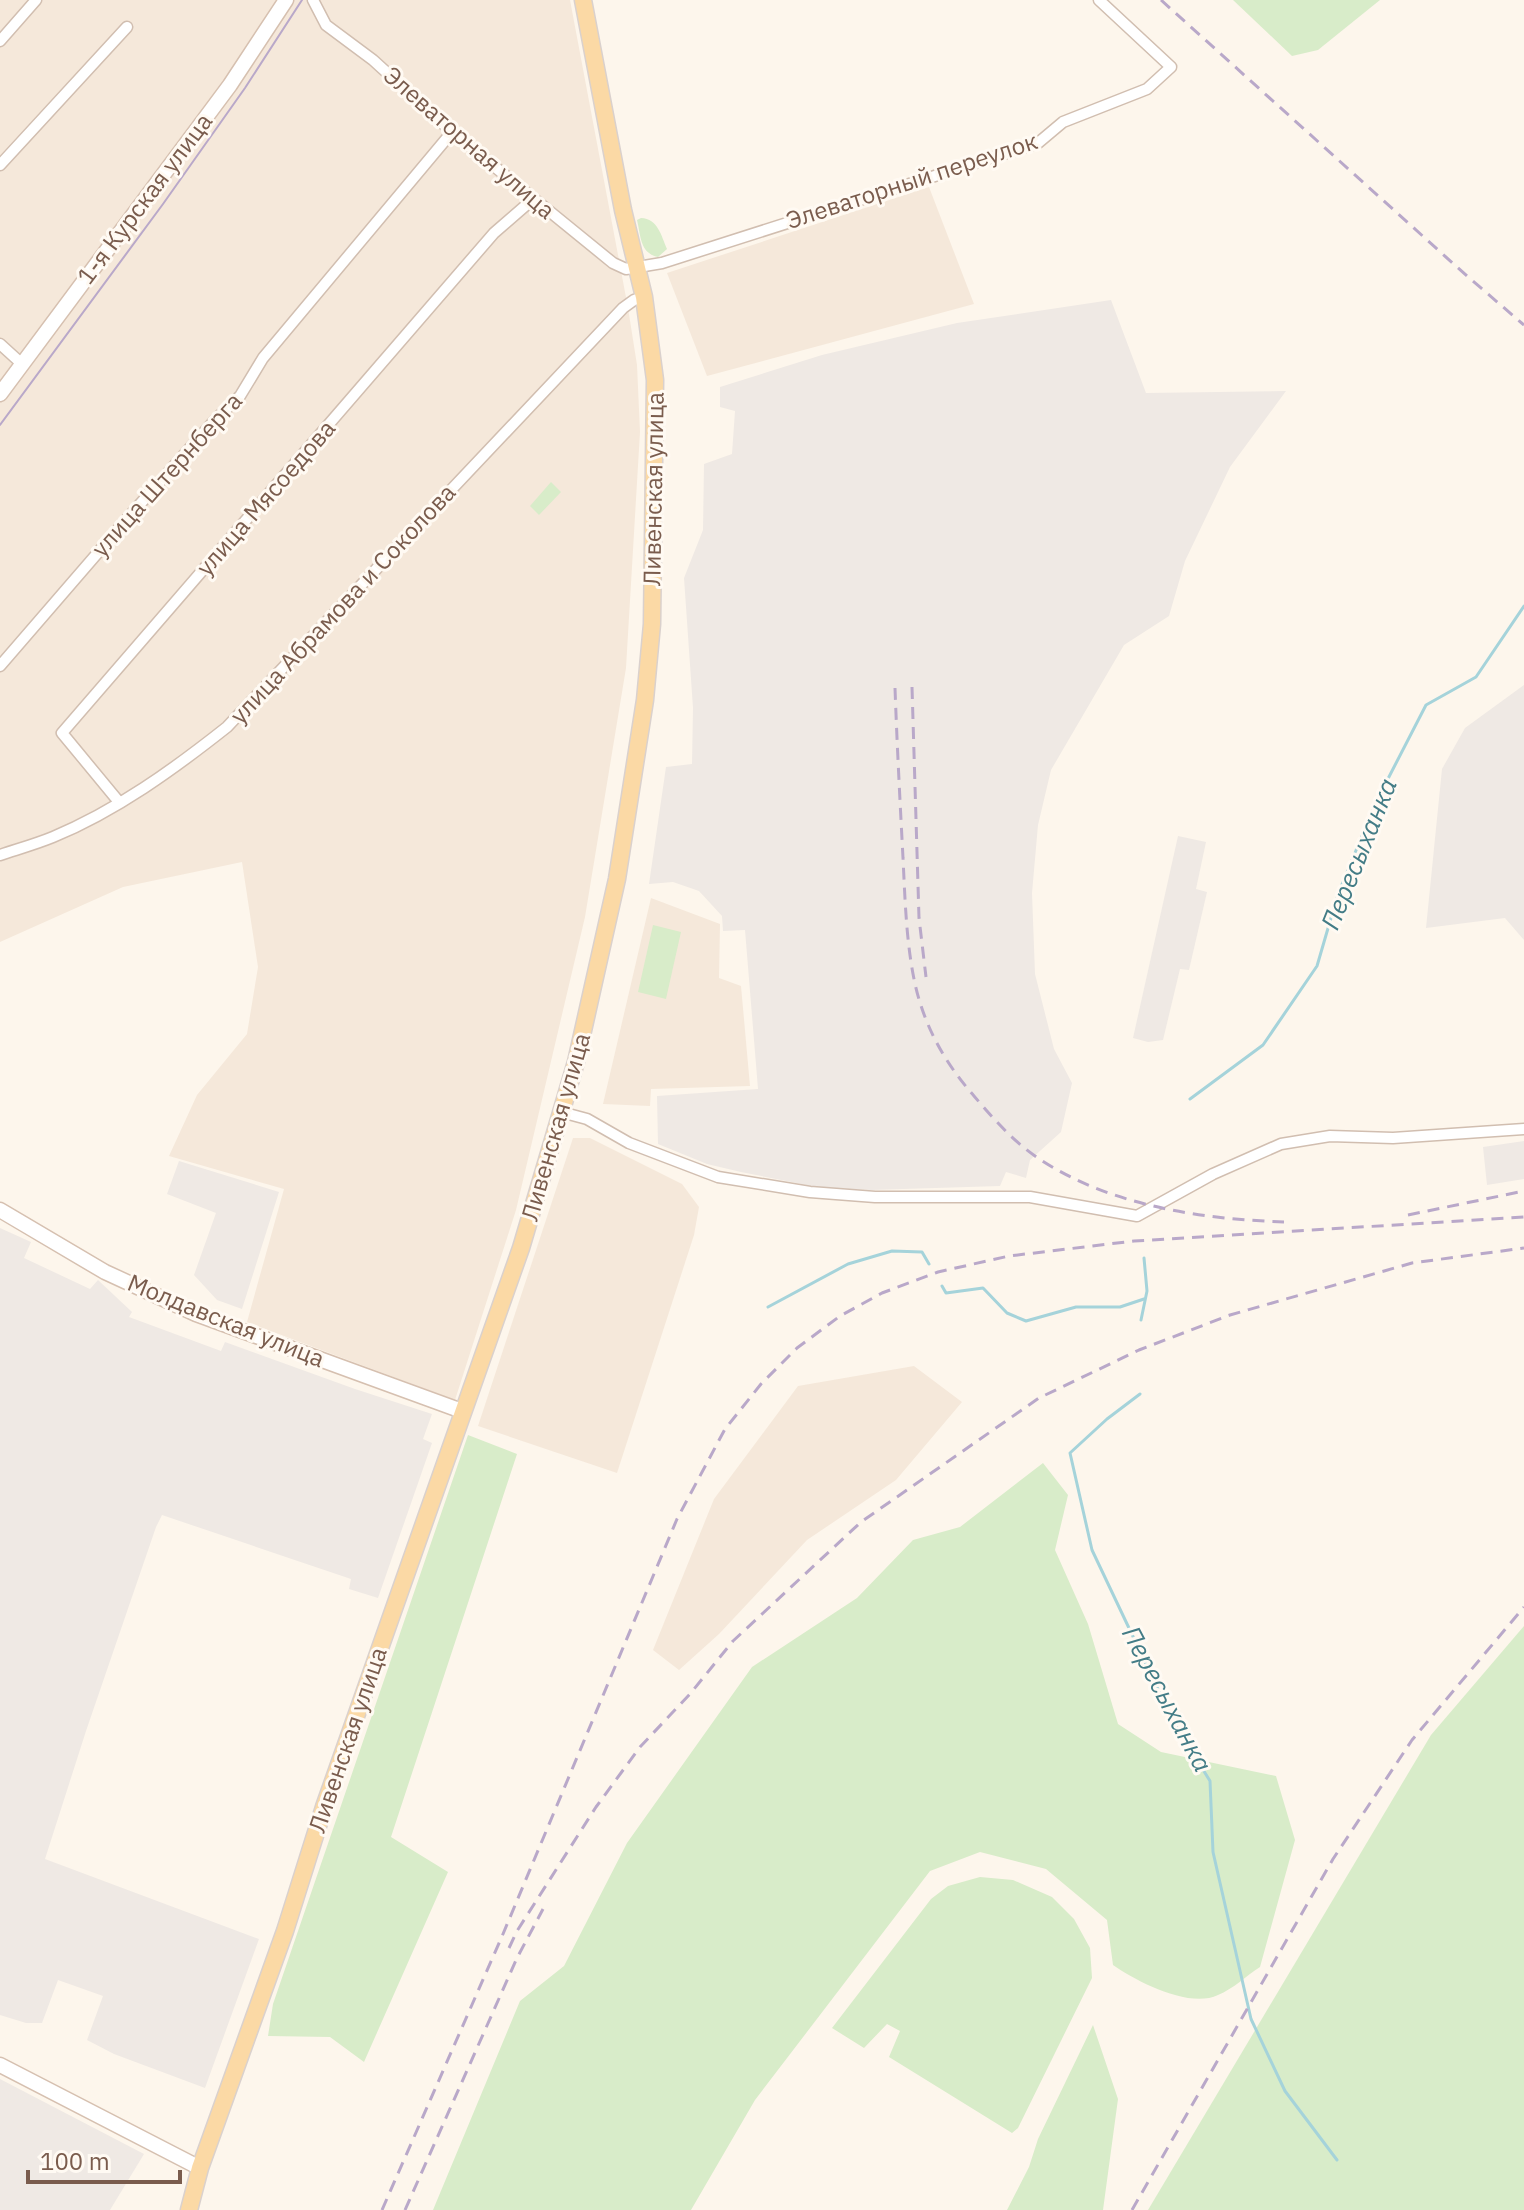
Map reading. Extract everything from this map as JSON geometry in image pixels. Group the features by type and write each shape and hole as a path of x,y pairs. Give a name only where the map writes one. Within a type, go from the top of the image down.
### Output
{"main road":[{"name":"Ливенская улица","path":"189,2210 200,2168 521,1248 576,1062 617,879 645,700 652,624 655,380 644,297 623,210 583,0"}],"street":[{"path":"0,41 36,0"},
{"name":"1-я Курская улица","path":"0,394 230,85 286,0"},
{"name":"Элеваторная улица","path":"313,0 326,25 373,60 532,200 613,263 626,269 638,269"},
{"name":"Элеваторный переулок","path":"638,269 1038,143 1063,122 1147,89 1171,67 1099,0"},
{"path":"0,165 127,27"},
{"name":"улица Штернберга","path":"0,666 133,512 240,396 263,358 452,132"},
{"name":"улица Мясоедова","path":"119,802 62,733 494,233 532,200"},
{"name":"улица Абрамова и Соколова","path":"0,855 54,837 119,802 183,762 227,727 623,308 644,297"},
{"path":"0,344 22,364"},
{"path":"561,1112 587,1119 629,1143 718,1177 810,1192 875,1197 1030,1197 1137,1216 1213,1174 1281,1144 1330,1136 1393,1138 1524,1129"},
{"name":"Молдавская улица","path":"0,1210 105,1272 196,1314 462,1411"},
{"path":"0,2065 200,2168"}],"shaded area":[{"path":"0,0 570,0 637,365 640,432 626,668 585,917 516,1210 455,1400 247,1322 284,1189 169,1156 197,1095 247,1034 258,967 242,862 123,887 0,942"},
{"path":"929,187 974,304 707,376 667,273"},
{"path":"1111,300 1146,393 1286,391 1230,467 1185,561 1169,616 1124,645 1051,770 1038,825 1032,893 1035,974 1054,1049 1072,1083 1061,1132 1030,1160 1026,1178 1006,1172 1000,1186 871,1190 817,1187 741,1172 707,1164 658,1144 657,1096 758,1089 745,930 723,931 722,916 699,891 673,882 649,884 666,767 692,764 693,708 684,578 703,530 704,464 732,454 735,411 720,407 720,387 822,355 957,323"},
{"path":"1524,685 1524,940 1505,918 1426,928 1442,769 1465,728"},
{"path":"1178,836 1206,842 1196,889 1207,892 1189,970 1180,969 1163,1040 1148,1042 1133,1038"},
{"path":"651,898 720,924 719,978 741,986 750,1086 651,1089 650,1106 603,1104"},
{"path":"573,1138 590,1138 682,1184 699,1207 694,1235 617,1473 478,1426"},
{"path":"1524,1141 1524,1179 1487,1185 1483,1147"},
{"path":"179,1161 279,1192 242,1309 217,1300 194,1275 216,1213 167,1194"},
{"path":"0,1228 31,1242 24,1258 90,1289 98,1280 132,1312 129,1317 221,1351 225,1342 432,1414 423,1439 432,1443 378,1598 349,1589 351,1579 162,1515 86,1731 45,1859 259,1939 205,2088 114,2054 87,2040 103,1996 58,1980 42,2023 26,2023 0,2015"},
{"path":"914,1366 962,1402 896,1480 807,1540 719,1634 679,1670 653,1650 714,1499 798,1386"},
{"path":"0,2079 144,2154 110,2210 0,2210"}],"green space":[{"path":"1233,0 1380,0 1318,50 1292,56"},
{"path":"637,220 651,221 661,233 667,249 658,257 648,252 642,243"},
{"path":"551,482 561,492 539,515 530,506"},
{"path":"653,925 681,932 666,999 638,992"},
{"path":"468,1435 517,1454 391,1837 448,1872 364,2062 330,2037 268,2036 273,2004"},
{"path":"1043,1463 1068,1495 1055,1550 1088,1624 1118,1724 1161,1752 1276,1776 1295,1840 1260,1967 1229,1989 1206,1998 1178,1996 1163,1991 1113,1965 1107,1920 1046,1869 980,1852 930,1871 755,2100 691,2210 433,2210 520,2001 564,1966 627,1843 752,1667 857,1598 913,1540 960,1527"},
{"path":"1524,1626 1524,2210 1148,2210 1431,1735"},
{"path":"980,1877 1013,1880 1052,1897 1074,1919 1090,1948 1092,1978 1018,2128 1012,2133 889,2057 900,2031 887,2024 864,2048 832,2028 931,1899 948,1886"},
{"path":"1093,2025 1118,2099 1103,2210 1007,2210 1029,2167 1038,2139"}],"waterway":[{"name":"Пересыханка","path":"1190,1099 1263,1045 1317,966 1338,894 1376,802 1426,705 1476,677 1524,606"},
{"path":"768,1307 848,1264 892,1251 922,1252 929,1264"},
{"path":"1141,1320 1147,1291 1144,1258"},
{"path":"942,1286 946,1293 983,1288 1007,1313 1026,1321 1076,1307 1120,1307 1144,1299"},
{"name":"Пересыханка","path":"1140,1394 1070,1453 1092,1550 1173,1721 1210,1781 1213,1852 1251,2019 1285,2091 1337,2160"}],"tram line":[{"path":"0,425 163,204 245,88 302,0"}],"railway":[{"path":"1161,0 1524,325"},
{"path":"912,687 919,918 926,977"},
{"path":"895,688 905,903 911,964 929,1027 953,1070 1018,1143 1063,1173 1092,1187 1123,1198 1187,1213 1284,1222"},
{"path":"1408,1215 1524,1191"},
{"path":"382,2210 503,1934 677,1519 725,1429 761,1384 797,1348 840,1316 882,1293 938,1272 1009,1256 1134,1241 1524,1217"},
{"path":"509,1948 596,1807 640,1747 690,1694 733,1641 861,1522 1039,1398 1139,1350 1230,1315 1412,1263 1524,1248"},
{"path":"1132,2210 1333,1859 1412,1740 1524,1607"},
{"path":"405,2210 517,1958 543,1909"}]}
